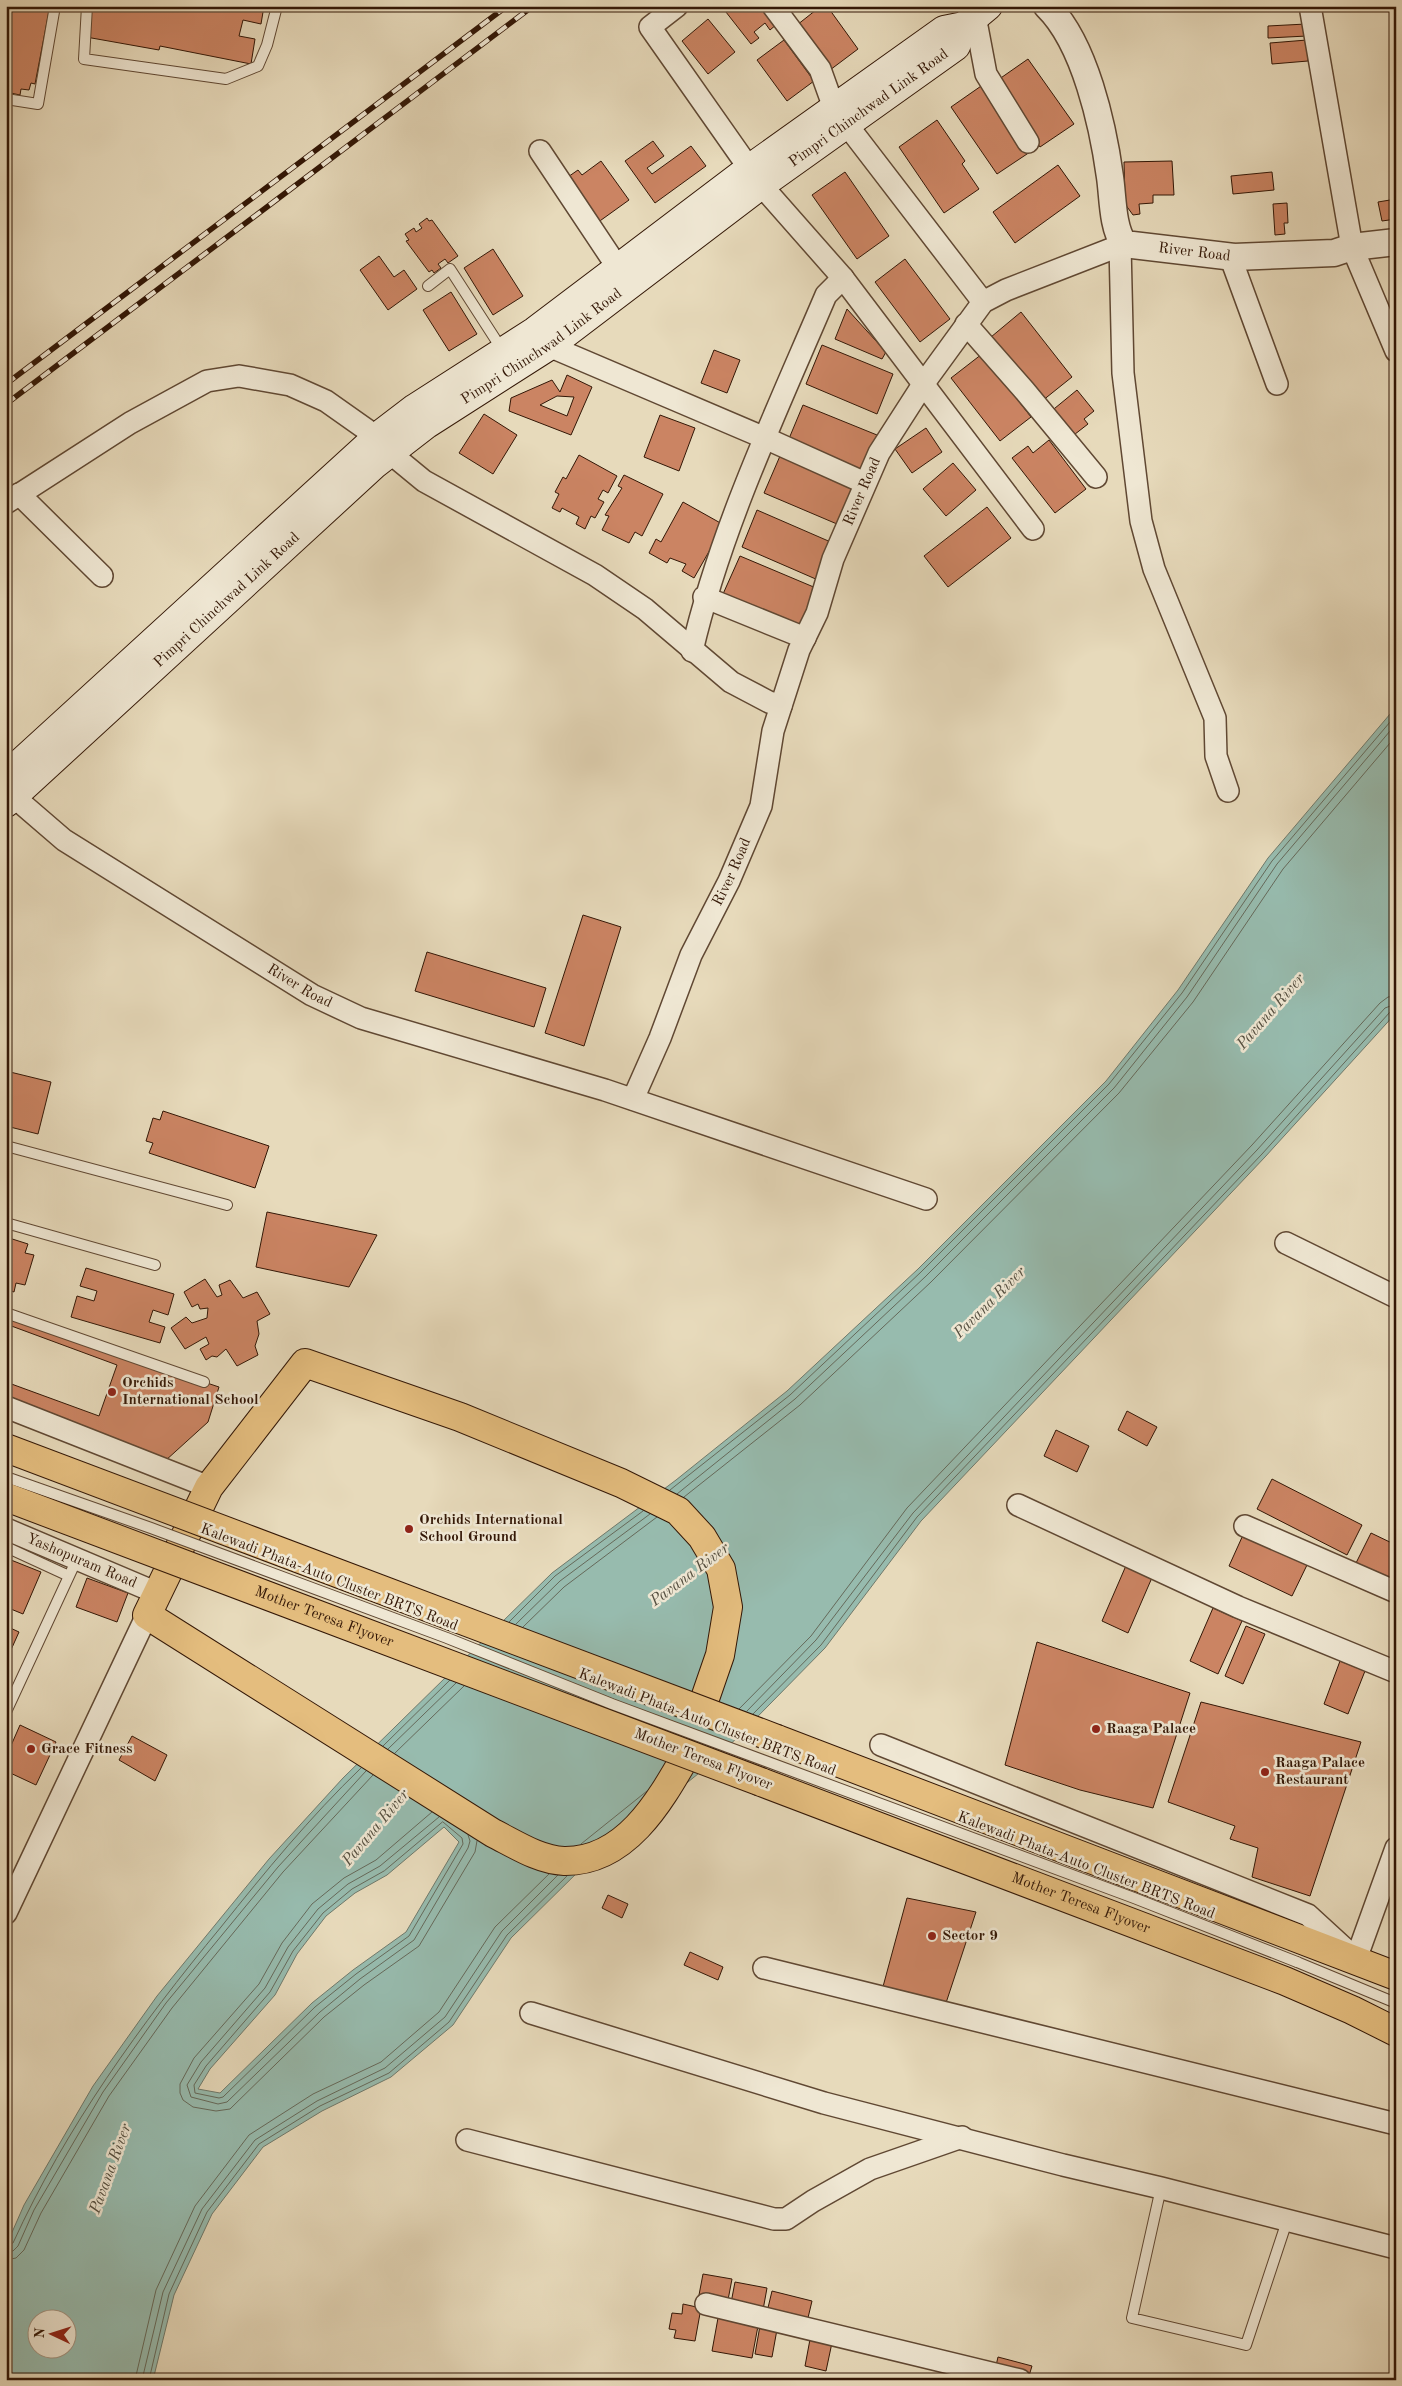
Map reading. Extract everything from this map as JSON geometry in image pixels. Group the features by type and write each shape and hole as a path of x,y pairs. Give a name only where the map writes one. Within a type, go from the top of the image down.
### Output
{"main road":[{"name":"Pimpri Chinchwad Link Road","path":"8,792 384,445 415,408 503,351 556,332 618,268 755,177 840,116 944,30 976,16"},
{"name":"Pimpri Chinchwad Link Road","path":"384,445 427,424 556,332 755,177"},
{"path":"687,1754 661,1799 621,1844 596,1856 564,1861 534,1854 493,1833 251,1680 152,1604 209,1487 306,1362 460,1416 621,1482 678,1510 702,1536 721,1569 728,1607 720,1656 701,1710"},
{"name":"Mother Teresa Flyover","path":"6,1448 701,1710 1295,1961 1352,2010 1396,2032"},
{"name":"Mother Teresa Flyover","path":"6,1497 687,1754 1295,1961 1356,1959 1396,1976"}],"street":[{"path":"677,6 650,27 755,177 843,278 1033,529"},
{"path":"773,6 820,69 840,116 983,302"},
{"path":"1047,6 1056,15 1084,64 1107,160 1118,232 1122,245 1124,372 1140,521 1154,569 1215,718 1216,756 1228,791"},
{"path":"1310,6 1352,247 1396,351"},
{"path":"976,16 986,74 1028,142"},
{"path":"540,151 618,268"},
{"name":"River Road","path":"633,1099 660,1038 691,956 729,882 761,806 773,731 781,706 805,638 817,613 833,559 865,483 879,453 924,383 983,302 1006,290 1122,245 1230,256 1334,253 1352,247 1396,242"},
{"path":"1230,256 1277,384"},
{"path":"692,651 704,598 765,438 826,296 843,278"},
{"path":"966,324 1096,477"},
{"path":"556,332 765,438 865,483"},
{"path":"102,576 13,498 130,423 207,381 239,376 290,384 326,401 384,445 424,482 595,575 645,608 692,651 731,682 769,702 781,706"},
{"path":"704,598 805,638"},
{"name":"River Road","path":"8,792 64,840 320,999 362,1018 633,1099 926,1199"},
{"path":"1286,1243 1396,1297"},
{"path":"6,1407 209,1487"},
{"path":"1018,1505 1238,1607 1396,1672"},
{"path":"1245,1526 1396,1592"},
{"name":"Yashopuram Road","path":"6,1529 73,1568 152,1604"},
{"path":"6,1913 152,1604"},
{"path":"881,1745 1308,1915 1356,1959 1396,1848"},
{"path":"764,1968 1396,2124"},
{"path":"531,2013 824,2103 1396,2248"},
{"path":"467,2140 774,2219 786,2219 813,2201 870,2169 962,2138"},
{"path":"706,2304 1020,2380"}],"lane":[{"path":"6,99 38,104 55,6"},
{"path":"87,6 84,59 226,79 258,66 268,45 277,6"},
{"path":"428,286 450,270 503,351"},
{"path":"6,1146 227,1205"},
{"path":"6,1222 155,1265"},
{"path":"6,1313 204,1382"},
{"name":"Kalewadi Phata-Auto Cluster BRTS Road","path":"6,1477 151,1528 447,1638 622,1707 1134,1898 1396,2003"},
{"path":"6,1548 73,1568 6,1712"},
{"path":"1160,2188 1132,2318 1246,2345 1287,2221"}],"water":[{"name":"Pavana River","path":"1396,707 1396,1013 1265,1157 921,1521 825,1648 714,1761 584,1866 511,1938 453,2025 391,2077 322,2111 263,2147 212,2214 174,2295 153,2380 6,2380 6,2246 24,2205 93,2086 157,1996 269,1859 343,1778 552,1573 676,1480 787,1391 918,1269 1106,1081 1178,990 1268,858","holes":["444,1827 459,1842 406,1932 353,1970 312,2003 220,2093 198,2089 210,2069 275,1995 297,1954 326,1916 355,1893 387,1875"]}],"building":[{"path":"6,6 50,6 35,84 31,83 29,90 21,89 20,95 6,92"},
{"path":"264,6 261,24 243,20 239,36 255,39 251,64 160,46 159,50 86,37 88,7"},
{"path":"764,6 777,24 770,30 765,23 754,32 759,38 751,44 722,7"},
{"path":"821,6 827,6 858,49 830,70 797,25"},
{"path":"708,19 735,52 708,74 682,41"},
{"path":"1306,24 1307,36 1268,38 1268,26"},
{"path":"784,40 814,81 787,101 757,60"},
{"path":"1307,40 1308,61 1272,64 1270,43"},
{"path":"1028,59 1074,124 1040,147 995,82"},
{"path":"984,84 1030,152 997,174 951,107"},
{"path":"937,120 965,161 962,164 979,189 944,213 899,147"},
{"path":"653,141 664,156 647,168 652,174 691,146 706,166 655,203 625,161"},
{"path":"601,161 629,200 597,223 565,179 578,170 582,175"},
{"path":"1172,161 1174,195 1153,195 1153,203 1139,204 1140,214 1133,215 1125,204 1124,162"},
{"path":"1058,165 1080,196 1015,243 993,212"},
{"path":"845,172 889,236 857,259 812,195"},
{"path":"1272,172 1274,190 1233,194 1231,176"},
{"path":"1396,199 1396,219 1382,221 1378,202"},
{"path":"1287,203 1288,223 1284,223 1285,234 1275,235 1273,204"},
{"path":"427,218 429,221 432,220 458,256 448,263 445,259 438,264 441,268 434,273 432,270 429,272 406,241 409,240 405,234 414,228 416,232 422,228 419,224"},
{"path":"493,249 523,296 493,315 464,268"},
{"path":"379,256 394,277 404,270 417,289 388,310 360,270"},
{"path":"905,259 950,319 920,342 875,282"},
{"path":"451,292 477,334 449,351 423,310"},
{"path":"847,309 886,352 882,359 835,339"},
{"path":"1021,312 1072,377 1042,401 991,337"},
{"path":"822,345 893,374 877,414 806,384"},
{"path":"714,350 740,360 727,393 701,383"},
{"path":"982,354 1031,417 1000,441 951,378"},
{"path":"567,375 592,387 571,435 509,411 511,398 552,380 560,392","holes":["557,396 574,397 567,416 540,405"]},
{"path":"1077,390 1094,411 1084,419 1088,424 1070,438 1049,413"},
{"path":"803,405 877,435 861,472 788,441"},
{"path":"484,414 517,435 493,474 459,453"},
{"path":"660,415 695,428 679,471 644,457"},
{"path":"926,428 942,452 912,473 895,449"},
{"path":"1049,440 1086,489 1055,513 1012,458 1028,446 1033,453"},
{"path":"579,455 617,476 608,493 603,490 598,499 604,502 595,518 591,516 585,529 576,524 579,517 562,508 560,512 552,508 559,494 555,492 563,477 566,479"},
{"path":"780,456 853,487 837,524 764,493"},
{"path":"953,463 976,490 946,516 923,489"},
{"path":"624,475 663,494 642,536 635,532 629,543 602,530 609,516 605,515 622,488 618,486"},
{"path":"683,502 724,525 694,578 682,571 686,564 670,558 667,563 649,553 656,539 661,542"},
{"path":"987,507 1011,538 948,587 924,556"},
{"path":"757,510 833,543 818,580 742,547"},
{"path":"740,556 816,588 799,627 723,594"},
{"path":"583,915 621,927 584,1046 545,1033"},
{"path":"427,952 546,988 534,1027 415,991"},
{"path":"6,1071 51,1082 38,1134 6,1126"},
{"path":"163,1111 269,1146 255,1188 149,1153 153,1143 146,1141 153,1118 160,1120"},
{"path":"267,1212 377,1235 349,1287 256,1267"},
{"path":"6,1237 28,1244 25,1253 34,1255 25,1285 16,1283 14,1292 6,1289"},
{"path":"86,1268 174,1294 168,1315 153,1310 149,1322 165,1327 160,1343 71,1317 77,1296 94,1301 97,1291 80,1286"},
{"path":"205,1279 217,1297 222,1295 219,1285 230,1280 243,1298 257,1292 270,1314 257,1321 259,1334 255,1346 258,1355 237,1366 226,1349 217,1357 212,1356 206,1360 200,1349 209,1344 206,1337 185,1349 171,1328 186,1317 192,1323 207,1318 208,1308 200,1309 198,1304 192,1307 184,1292"},
{"name":"Orchids International School","path":"6,1316 219,1387 208,1422 165,1461 6,1397"},
{"name":"Orchids International School","path":"6,1324 117,1365 99,1416 6,1382"},
{"path":"1127,1411 1157,1427 1147,1446 1118,1430"},
{"path":"1056,1430 1089,1446 1077,1472 1044,1456"},
{"path":"1272,1479 1362,1525 1347,1555 1257,1509"},
{"path":"1371,1533 1396,1545 1394,1582 1356,1563"},
{"path":"1243,1535 1307,1565 1292,1596 1229,1566"},
{"path":"6,1558 41,1572 23,1614 6,1607"},
{"path":"1128,1561 1154,1573 1128,1633 1102,1621"},
{"path":"87,1578 128,1593 117,1622 76,1607"},
{"path":"1213,1608 1242,1621 1218,1674 1190,1661"},
{"path":"6,1626 19,1632 6,1661"},
{"path":"1246,1626 1265,1634 1243,1684 1225,1676"},
{"name":"Raaga Palace","path":"1037,1642 1190,1693 1153,1808 1080,1790 1005,1765"},
{"path":"1396,1643 1396,1660 1390,1658"},
{"path":"1340,1661 1365,1671 1348,1714 1324,1704"},
{"name":"Raaga Palace Restaurant","path":"1201,1702 1361,1742 1310,1896 1252,1877 1258,1848 1230,1839 1235,1826 1168,1802"},
{"name":"Grace Fitness","path":"20,1725 56,1742 36,1785 6,1771 6,1757"},
{"path":"132,1736 167,1755 155,1781 119,1760"},
{"path":"608,1895 628,1904 622,1918 602,1908"},
{"name":"Sector 9","path":"907,1898 976,1912 944,2009 881,1994"},
{"path":"690,1952 723,1967 718,1980 684,1965"},
{"path":"703,2274 732,2279 728,2300 699,2295"},
{"path":"735,2282 767,2288 763,2310 731,2303"},
{"path":"772,2291 812,2301 807,2322 767,2312"},
{"path":"683,2304 701,2308 695,2341 674,2338 676,2330 669,2329 672,2313 682,2314"},
{"path":"718,2318 758,2326 752,2358 712,2351"},
{"path":"761,2320 778,2324 772,2357 755,2354"},
{"path":"811,2334 833,2338 826,2371 805,2366"},
{"path":"998,2357 1032,2366 1028,2379 995,2370"},
{"path":"1072,2376 1090,2380 1071,2380"}],"railway":[{"path":"6,384 507,6"},
{"path":"6,404 533,6"}],"place":[{"name":"Orchids International School","path":"112,1392"},
{"name":"Orchids International School Ground","path":"409,1529"},
{"name":"Raaga Palace","path":"1096,1729"},
{"name":"Grace Fitness","path":"31,1749"},
{"name":"Raaga Palace Restaurant","path":"1265,1772"},
{"name":"Sector 9","path":"932,1936"}]}
